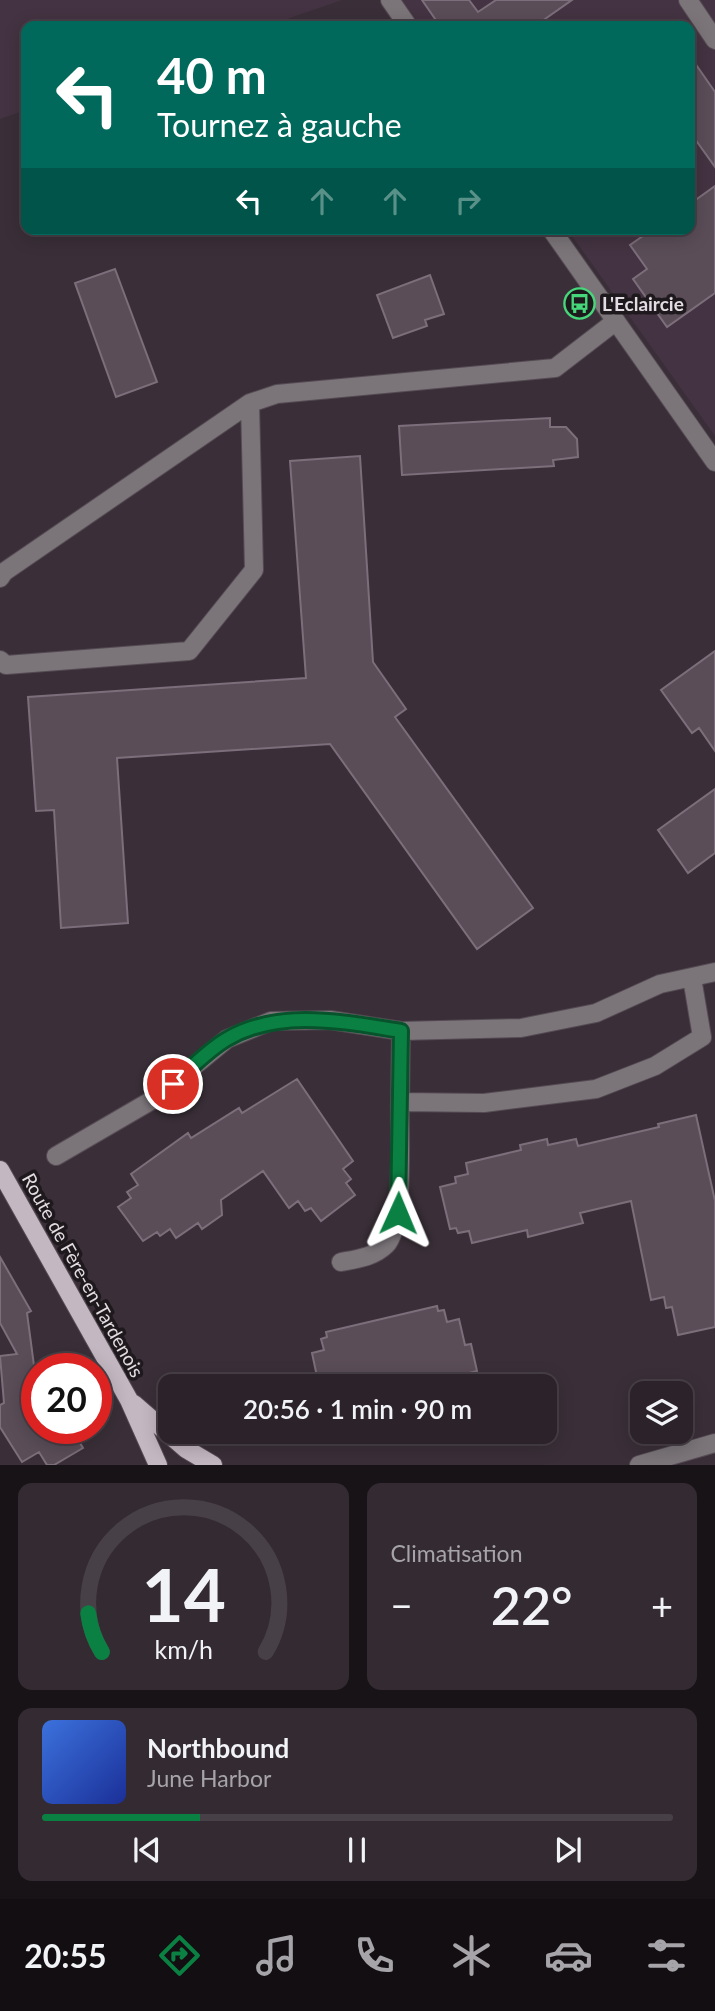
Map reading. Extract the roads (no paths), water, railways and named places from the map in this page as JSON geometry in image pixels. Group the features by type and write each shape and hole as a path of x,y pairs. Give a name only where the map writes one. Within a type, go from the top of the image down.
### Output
{"main road":[{"name":"Route de Fère-en-Tardenois","path":"0,1170 129,1400 158,1465"},
{"name":"Route de Fère-en-Tardenois","path":"129,1400 186,1449 213,1465"}],"street":[{"path":"390,0 405,21"},
{"path":"688,0 715,40"},
{"path":"555,235 715,462"},
{"path":"0,578 4,572 250,403 277,394 555,368 616,321"},
{"path":"0,660 6,665 189,651 254,570 250,403"},
{"path":"56,1156 154,1099 227,1039 271,1021 330,1020 401,1031 521,1028 596,1013 660,984 715,972"},
{"path":"400,1102 484,1103 596,1089 655,1066 702,1037 692,978"},
{"path":"341,1262 367,1258 387,1244 398,1213 401,1031"},
{"path":"639,1465 715,1443"}],"place":[{"name":"L'Eclaircie","path":"579,304"}]}
